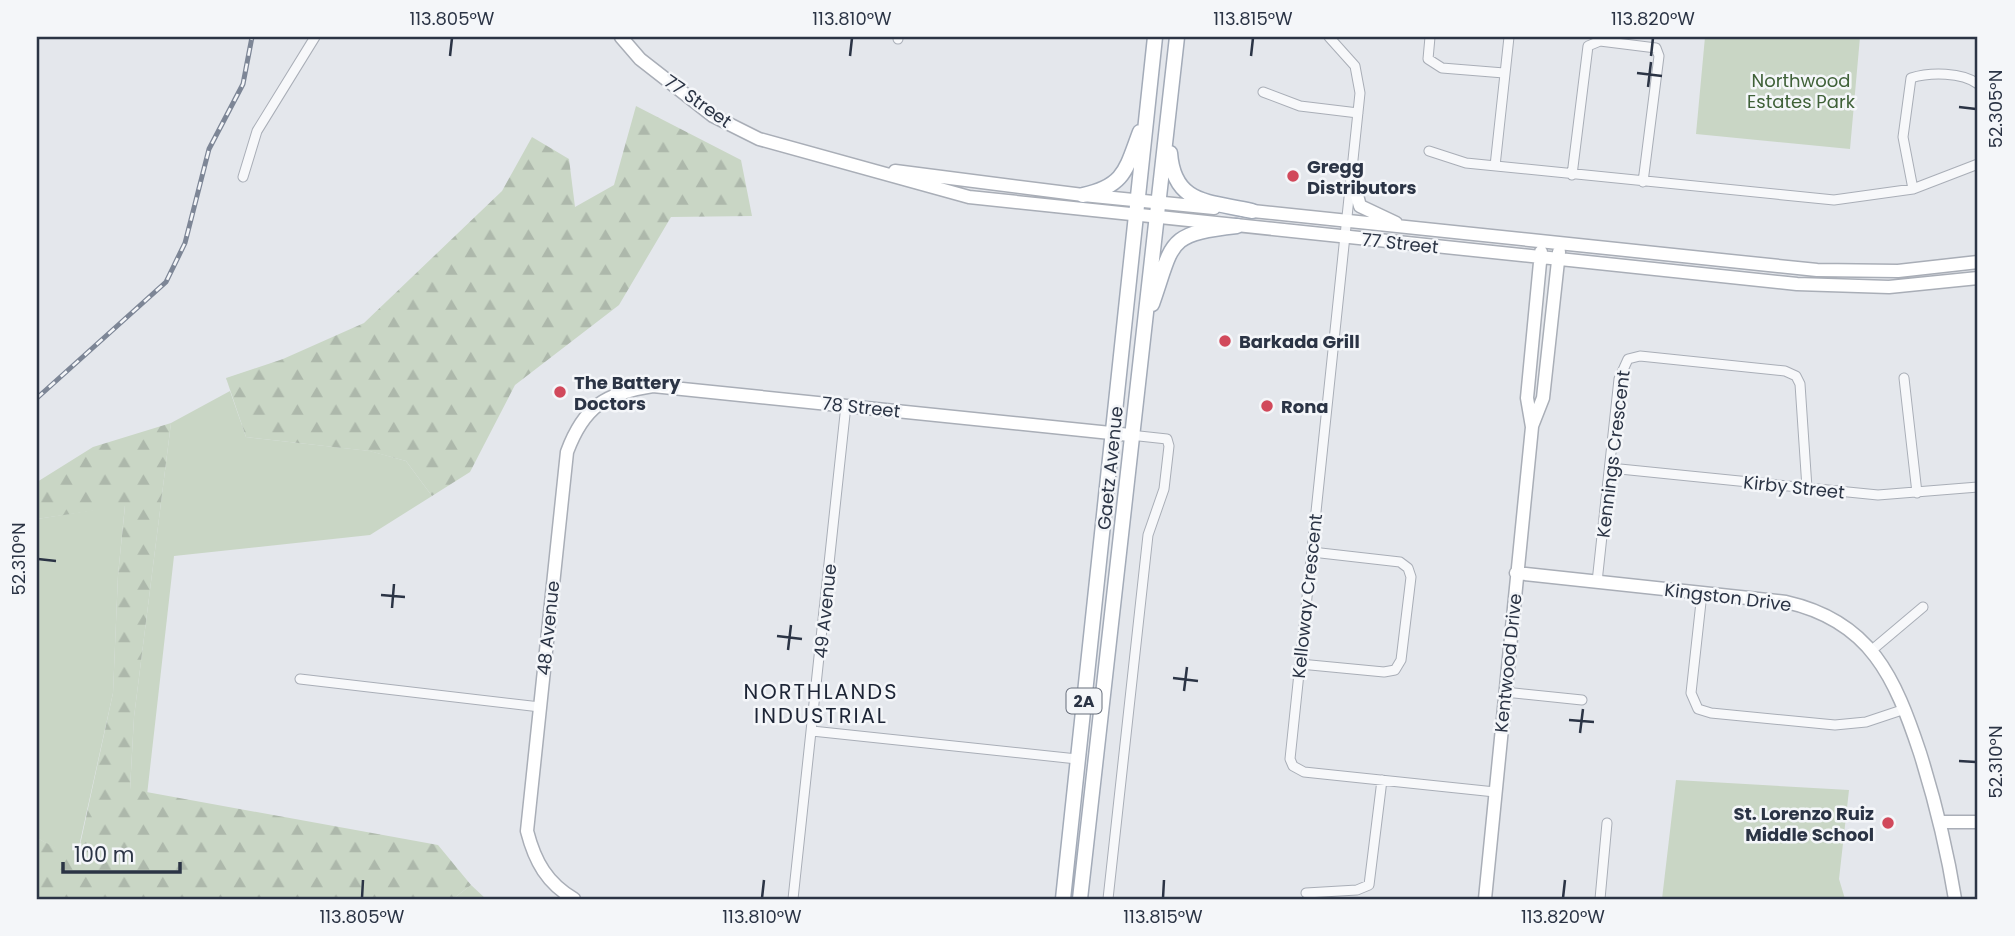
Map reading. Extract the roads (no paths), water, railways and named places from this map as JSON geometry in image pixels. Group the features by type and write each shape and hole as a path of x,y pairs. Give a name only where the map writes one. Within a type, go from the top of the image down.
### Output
{"main road":[{"name":"77 Street","path":"621,37 639,59 713,116 759,139 826,160 969,197 1146,210 1252,211 1542,243 1559,252 1843,286 1916,285 1978,278"},
{"name":"Gaetz Avenue","path":"1080,899 1142,332 1148,111 1156,37"},
{"path":"1169,37 1173,64"},
{"name":"Gaetz Avenue","path":"1063,899 1115,433 1146,210 1167,118 1177,37"},
{"path":"1083,195 1111,187 1120,179 1148,111"},
{"path":"1167,118 1171,167 1176,184 1190,195 1252,211"},
{"name":"77 Street","path":"826,160 1083,195 1146,210 1237,226 1541,258 1559,252"},
{"path":"1352,178 1356,197 1364,209 1409,228"},
{"path":"1142,332 1171,250 1179,240 1194,232 1237,226"},
{"name":"Kentwood Drive","path":"1485,899 1532,427 1528,398 1542,243"},
{"path":"1559,252 1606,254 1617,249 1816,270 1898,271 1978,262"},
{"name":"Kentwood Drive","path":"1532,427 1543,398 1559,252"},
{"name":"78 Street","path":"596,405 620,390 653,386 1130,435"},
{"name":"48 Avenue","path":"574,899 556,888 534,859 527,831 567,453 574,433 596,405"},
{"name":"Kingston Drive","path":"1516,573 1803,606 1833,619 1872,650 1891,677 1905,709 1940,822 1955,899"},
{"path":"1940,822 1978,822"}],"street":[{"path":"243,177 257,131 315,37"},
{"name":"Kelloway Crescent","path":"1329,37 1355,66 1359,84 1358,113 1290,752 1293,766 1304,772 1495,792"},
{"path":"1430,37 1427,59 1442,68 1504,73"},
{"path":"1495,166 1509,37"},
{"path":"1572,175 1588,46 1600,41 1657,48 1660,56 1643,182"},
{"path":"1913,189 1903,137 1911,78 1936,75 1970,78 1978,83"},
{"path":"1263,92 1300,106 1358,113"},
{"path":"1429,151 1466,163 1834,200 1913,189 1978,164"},
{"name":"Kennings Crescent","path":"1597,582 1620,370 1628,359 1640,356 1785,371 1796,376 1800,384 1807,488"},
{"path":"1903,378 1917,493"},
{"name":"49 Avenue","path":"793,899 846,405"},
{"name":"Gaetz Avenue","path":"1108,899 1148,535 1164,489 1169,446 1167,439 1130,435"},
{"name":"Kirby Street","path":"1610,468 1878,495 1978,487"},
{"path":"1300,664 1384,673 1395,670 1401,660 1411,578 1408,568 1400,562 1312,552"},
{"path":"1702,593 1692,694 1698,709 1711,713 1835,725 1866,722 1905,709"},
{"path":"1872,650 1923,607"},
{"path":"300,679 540,707"},
{"path":"1505,692 1582,700"},
{"path":"812,731 1077,759"},
{"path":"1306,893 1357,890 1369,885 1382,780"},
{"path":"1600,899 1607,822"}],"railway":[{"path":"37,398 166,282 185,243 209,149 243,84 252,37"}],"place":[{"name":"Gregg Distributors","path":"1293,176"},
{"name":"Barkada Grill","path":"1225,341"},
{"name":"The Battery Doctors","path":"560,392"},
{"name":"Rona","path":"1267,406"},
{"name":"St. Lorenzo Ruiz Middle School","path":"1888,823"}],"district":[{"name":"NORTHLANDS INDUSTRIAL","path":"821,703"}],"park label":[{"name":"Northwood Estates Park","path":"1801,90"}]}
